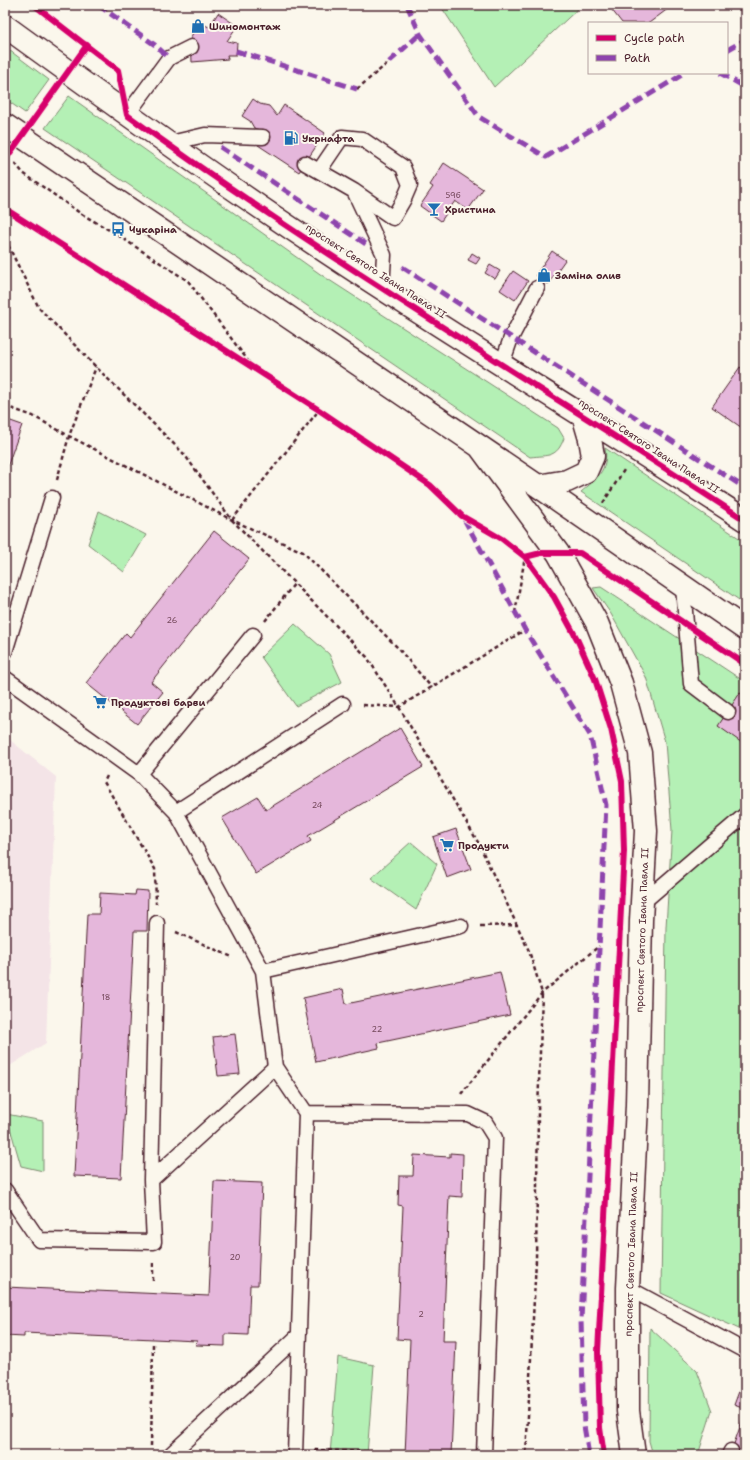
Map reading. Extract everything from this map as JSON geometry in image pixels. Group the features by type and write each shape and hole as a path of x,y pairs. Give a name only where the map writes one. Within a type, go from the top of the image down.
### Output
{"main road":[{"name":"проспект Святого Івана Павла II","path":"5,26 63,79 127,115 166,144 382,289 583,415 745,520"},
{"name":"проспект Святого Івана Павла II","path":"17,134 538,486 745,629"},
{"path":"538,486 567,482 586,472 593,456 583,415"},
{"name":"проспект Святого Івана Павла II","path":"480,447 558,553 598,623 621,682 640,753 646,831 642,903 637,1105 628,1288 628,1411 634,1455"}],"lane":[{"path":"127,115 169,58 191,47"},
{"path":"166,144 205,135 263,137"},
{"path":"305,163 319,172 354,191 393,218 410,185 403,167 362,139 342,137 319,172"},
{"path":"354,191 384,256 382,289"},
{"path":"502,364 511,338 537,288"},
{"path":"5,652 52,498"},
{"path":"683,587 690,684 728,712"},
{"path":"140,774 253,635"},
{"path":"5,678 140,774 176,812 263,971 275,1067 306,1113 295,1452"},
{"path":"176,812 343,704"},
{"path":"642,903 745,815"},
{"path":"5,1190 39,1240 154,1242 151,1180 157,923"},
{"path":"263,971 461,926"},
{"path":"151,1180 275,1067"},
{"path":"306,1113 468,1114 485,1122 495,1138 484,1455"},
{"path":"628,1288 745,1351"},
{"path":"170,1455 298,1337"}],"path":[{"path":"34,5 118,70 120,77"},
{"path":"357,89 389,62"},
{"path":"63,79 17,134 23,173 80,213 116,234 188,281 256,370"},
{"path":"5,239 40,308 96,367 184,454 232,520 366,657 399,707 479,844 530,951 542,993 538,1112 536,1260 526,1455"},
{"path":"52,498 69,436 96,367"},
{"path":"5,406 33,416 232,520 303,552 398,648 432,688"},
{"path":"232,520 319,410"},
{"path":"600,508 625,469"},
{"path":"525,557 533,567"},
{"path":"515,613 525,557"},
{"path":"253,635 295,583"},
{"path":"343,704 399,707 525,630"},
{"path":"104,782 155,869 157,923 216,950"},
{"path":"461,926 518,925"},
{"path":"445,1113 542,993 599,946"},
{"path":"151,1447 152,1344"},
{"path":"295,1452 376,1452"}],"shaded area":[{"path":"5,736 56,777 46,1043 5,1069"}],"green space":[{"path":"440,5 582,5 494,87"},
{"path":"5,47 49,80 25,113 5,99"},
{"path":"69,96 323,276 558,428 564,438 558,449 551,454 530,457 45,128"},
{"path":"605,448 745,542 745,604 581,492 596,478 603,468 606,456"},
{"path":"99,511 146,535 124,572 88,544"},
{"path":"601,587 745,682 745,1301 739,1329 661,1293 666,927 672,830 665,742 646,677 611,614 593,588"},
{"path":"295,624 329,654 342,682 296,706 261,657"},
{"path":"411,842 437,864 416,910 371,878"},
{"path":"6,1114 43,1121 43,1171 21,1166"},
{"path":"650,1328 697,1371 712,1411 698,1455 653,1455 649,1441"},
{"path":"338,1357 374,1365 367,1455 330,1455"}],"building":[{"path":"608,5 673,5 650,22 621,22"},
{"path":"218,13 237,26 227,41 237,43 236,55 227,55 228,59 192,62 191,37 198,22 209,27"},
{"path":"253,99 260,104 269,106 277,116 284,105 325,133 299,172 258,145 266,132 254,128 250,121 242,116"},
{"path":"444,163 483,189 468,210 455,201 441,221 420,206 433,187 430,185"},
{"path":"552,251 565,260 548,284 536,275"},
{"path":"472,253 480,258 476,264 468,260"},
{"path":"490,265 500,271 495,279 485,273"},
{"path":"513,271 528,281 515,300 500,290"},
{"path":"740,367 745,371 745,430 712,407"},
{"path":"5,419 22,425 5,473"},
{"path":"214,531 249,559 151,682 163,692 137,724 86,683 126,633 130,637"},
{"path":"740,693 745,696 745,745 718,726"},
{"path":"400,728 423,767 308,836 311,841 256,874 222,818 258,797 266,810"},
{"path":"456,829 471,869 447,878 433,837"},
{"path":"136,890 148,891 147,931 134,931 121,1178 74,1176 87,914 99,914 100,893 135,895"},
{"path":"500,972 510,1015 378,1043 379,1048 316,1062 303,998 343,989 346,1004"},
{"path":"235,1034 240,1074 218,1076 213,1037"},
{"path":"450,1153 463,1154 462,1197 449,1196 443,1341 456,1341 451,1455 405,1455 410,1340 397,1339 403,1206 398,1205 399,1176 413,1176 414,1155 450,1157"},
{"path":"214,1181 262,1183 258,1285 250,1285 248,1335 225,1334 225,1346 196,1345 197,1341 24,1333 24,1337 5,1336 5,1287 209,1296"},
{"path":"745,1375 745,1409 734,1405"},
{"path":"745,1413 745,1455 730,1455"}],"marked path":[{"path":"98,5 155,45 169,58"},
{"path":"407,5 420,34 479,117 546,157 683,74"},
{"path":"389,62 420,34"},
{"path":"728,49 745,40"},
{"path":"236,51 357,89"},
{"path":"722,74 745,87"},
{"path":"220,147 366,244"},
{"path":"402,267 745,488"},
{"path":"464,519 525,630 590,735 606,805 581,1320 584,1426 589,1455"}],"cycle path":[{"path":"34,5 118,70 127,115 202,168 356,271 745,520"},
{"path":"5,160 87,45"},
{"path":"5,204 7,210 319,410 430,485 462,516 502,539 525,557 554,597 577,639 595,679 611,729 622,781 624,851 598,1352 600,1428 604,1455"},
{"path":"525,557 541,553 580,553 745,664"}],"place":[{"name":"Шиномонтаж","path":"198,26"},
{"name":"Укрнафта","path":"291,138"},
{"name":"Христина","path":"434,209"},
{"name":"Чукаріна","path":"118,229"},
{"name":"Заміна олив","path":"544,275"},
{"name":"Продуктові барви","path":"100,702"},
{"name":"Продукти","path":"447,845"}]}
